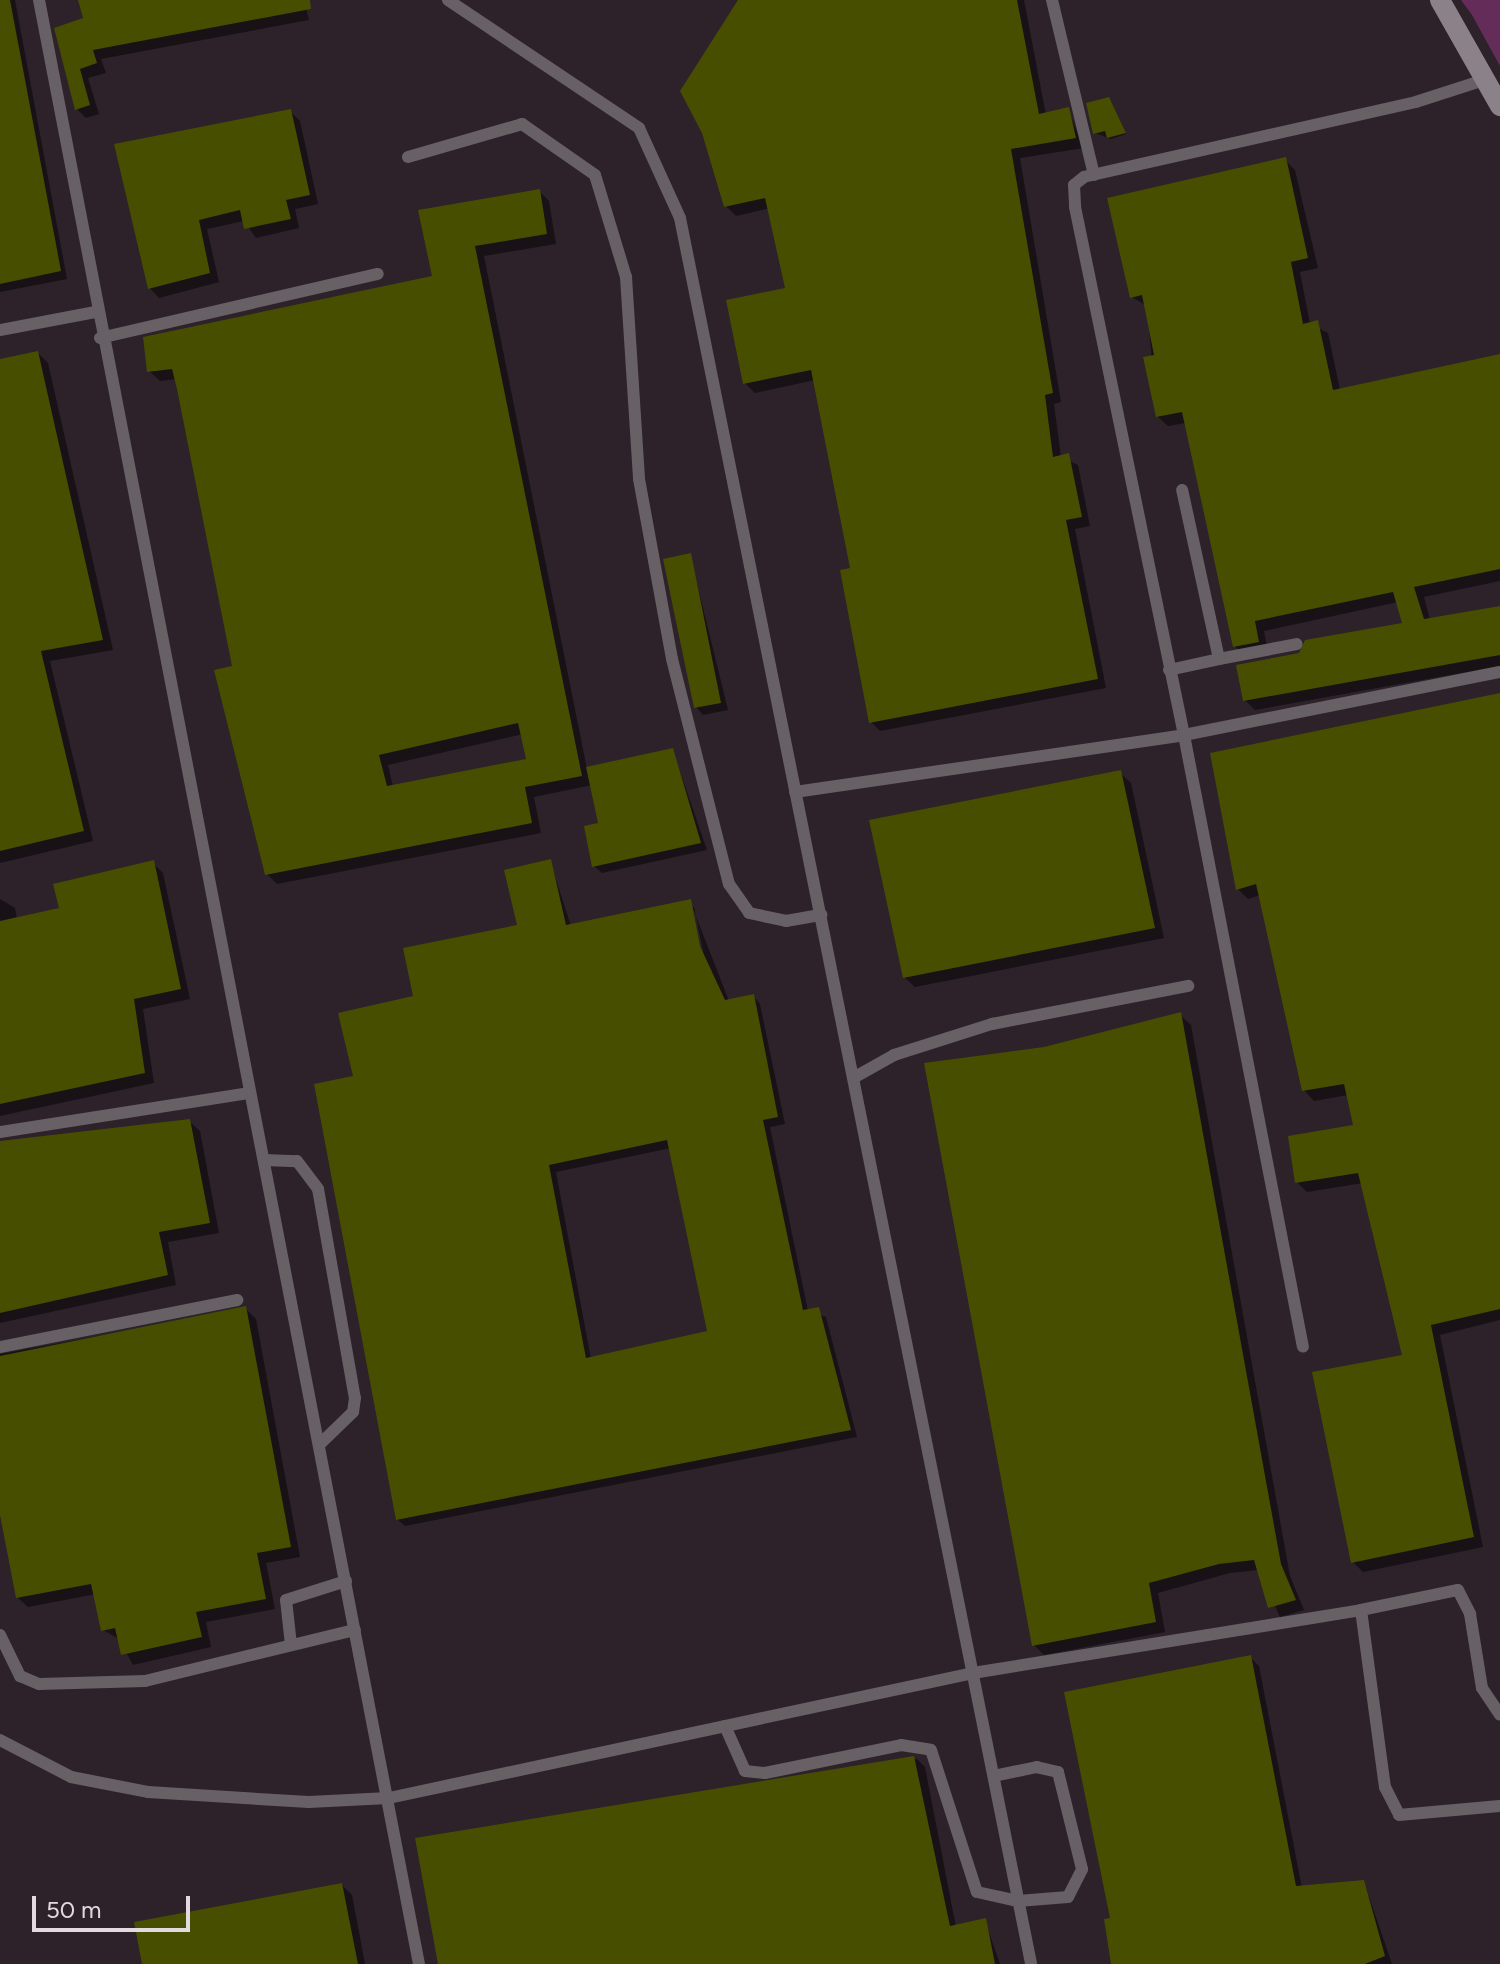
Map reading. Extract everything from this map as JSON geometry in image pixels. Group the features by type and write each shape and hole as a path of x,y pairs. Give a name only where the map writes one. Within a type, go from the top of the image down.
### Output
{"main road":[{"path":"1440,0 1500,106"}],"lane":[{"path":"39,0 100,338 320,1444 419,1964"},
{"path":"448,0 639,128 663,172 680,218 1031,1964"},
{"path":"1052,0 1094,175"},
{"path":"1303,1347 1184,735 1075,207 1074,185 1094,175 1416,102 1484,80"},
{"path":"408,157 522,124 595,175 626,277 639,479 672,659 729,884 749,913 786,921 821,915"},
{"path":"100,338 378,274"},
{"path":"0,330 95,312"},
{"path":"1182,490 1219,659"},
{"path":"1169,670 1297,644"},
{"path":"795,792 1184,735 1500,672"},
{"path":"855,1077 894,1055 992,1024 1188,986"},
{"path":"0,1132 250,1093"},
{"path":"264,1160 297,1161 318,1189 355,1398 353,1412 320,1444"},
{"path":"0,1347 237,1300"},
{"path":"291,1645 286,1600 346,1581"},
{"path":"0,1740 71,1777 148,1792 309,1802 389,1798 973,1673 1361,1610 1458,1590 1470,1614 1482,1688 1500,1715"},
{"path":"1361,1610 1383,1774 1399,1815 1500,1806"},
{"path":"0,1635 20,1676 39,1684 145,1681 355,1630"},
{"path":"725,1726 745,1771 765,1773 901,1745 931,1750 948,1787 968,1881 977,1892 1018,1901 1068,1897 1082,1869 1058,1772 1037,1767 994,1776"}],"shaded area":[{"path":"1461,0 1500,0 1500,66 1472,15"}],"building":[{"path":"0,0 10,0 61,271 0,284"},
{"path":"78,0 310,0 311,9 93,50 97,63 80,69 90,105 75,110 54,28 83,18"},
{"path":"738,0 1017,0 1039,114 1069,107 1076,138 1011,149 1053,393 1045,395 1053,457 1069,453 1082,517 1066,520 1098,679 869,723 840,570 850,568 811,370 743,384 726,300 785,288 765,198 724,207 702,133 680,91"},
{"path":"1109,97 1126,133 1107,138 1105,131 1093,134 1086,103"},
{"path":"291,109 310,195 286,200 291,219 244,229 240,210 199,220 210,273 148,289 114,144"},
{"path":"1286,157 1308,258 1291,262 1303,324 1318,320 1333,390 1500,354 1500,569 1414,587 1424,619 1500,606 1500,655 1243,701 1236,665 1299,653 1305,640 1402,623 1393,592 1255,621 1259,642 1233,647 1182,412 1156,417 1143,357 1154,355 1142,295 1130,298 1107,198"},
{"path":"540,189 547,234 475,246 582,776 525,787 532,823 265,875 214,670 232,666 177,389 172,369 147,372 143,337 432,276 418,210","holes":["518,723 526,759 387,786 379,755"]},
{"path":"38,351 103,640 41,651 84,831 0,851 0,359"},
{"path":"691,553 721,703 694,708 663,559"},
{"path":"1500,693 1500,1309 1431,1325 1474,1537 1351,1563 1312,1372 1402,1355 1358,1173 1295,1183 1288,1136 1353,1125 1344,1084 1302,1091 1256,884 1236,890 1210,753"},
{"path":"673,748 701,843 592,867 584,826 598,823 586,767"},
{"path":"1121,770 1155,928 903,978 869,820"},
{"path":"551,859 566,925 691,899 700,946 725,1000 754,994 778,1117 763,1120 803,1310 819,1307 851,1430 396,1520 314,1084 353,1076 338,1013 413,996 403,948 517,925 504,870","holes":["667,1140 707,1331 586,1358 549,1165"]},
{"path":"154,860 181,989 134,999 145,1073 0,1104 0,921 59,908 53,884"},
{"path":"1181,1012 1281,1564 1296,1600 1268,1608 1254,1560 1219,1564 1149,1583 1156,1622 1032,1646 924,1063 1044,1047"},
{"path":"190,1119 210,1223 159,1232 168,1275 0,1313 0,1141"},
{"path":"246,1306 291,1547 257,1553 266,1599 196,1612 202,1637 121,1655 115,1628 101,1631 91,1584 16,1598 0,1515 0,1356"},
{"path":"1251,1655 1296,1886 1364,1880 1385,1956 1365,1964 1111,1964 1104,1919 1110,1918 1064,1692"},
{"path":"914,1756 950,1926 986,1918 995,1964 438,1964 415,1838"},
{"path":"342,1883 358,1964 142,1964 134,1922"}]}
